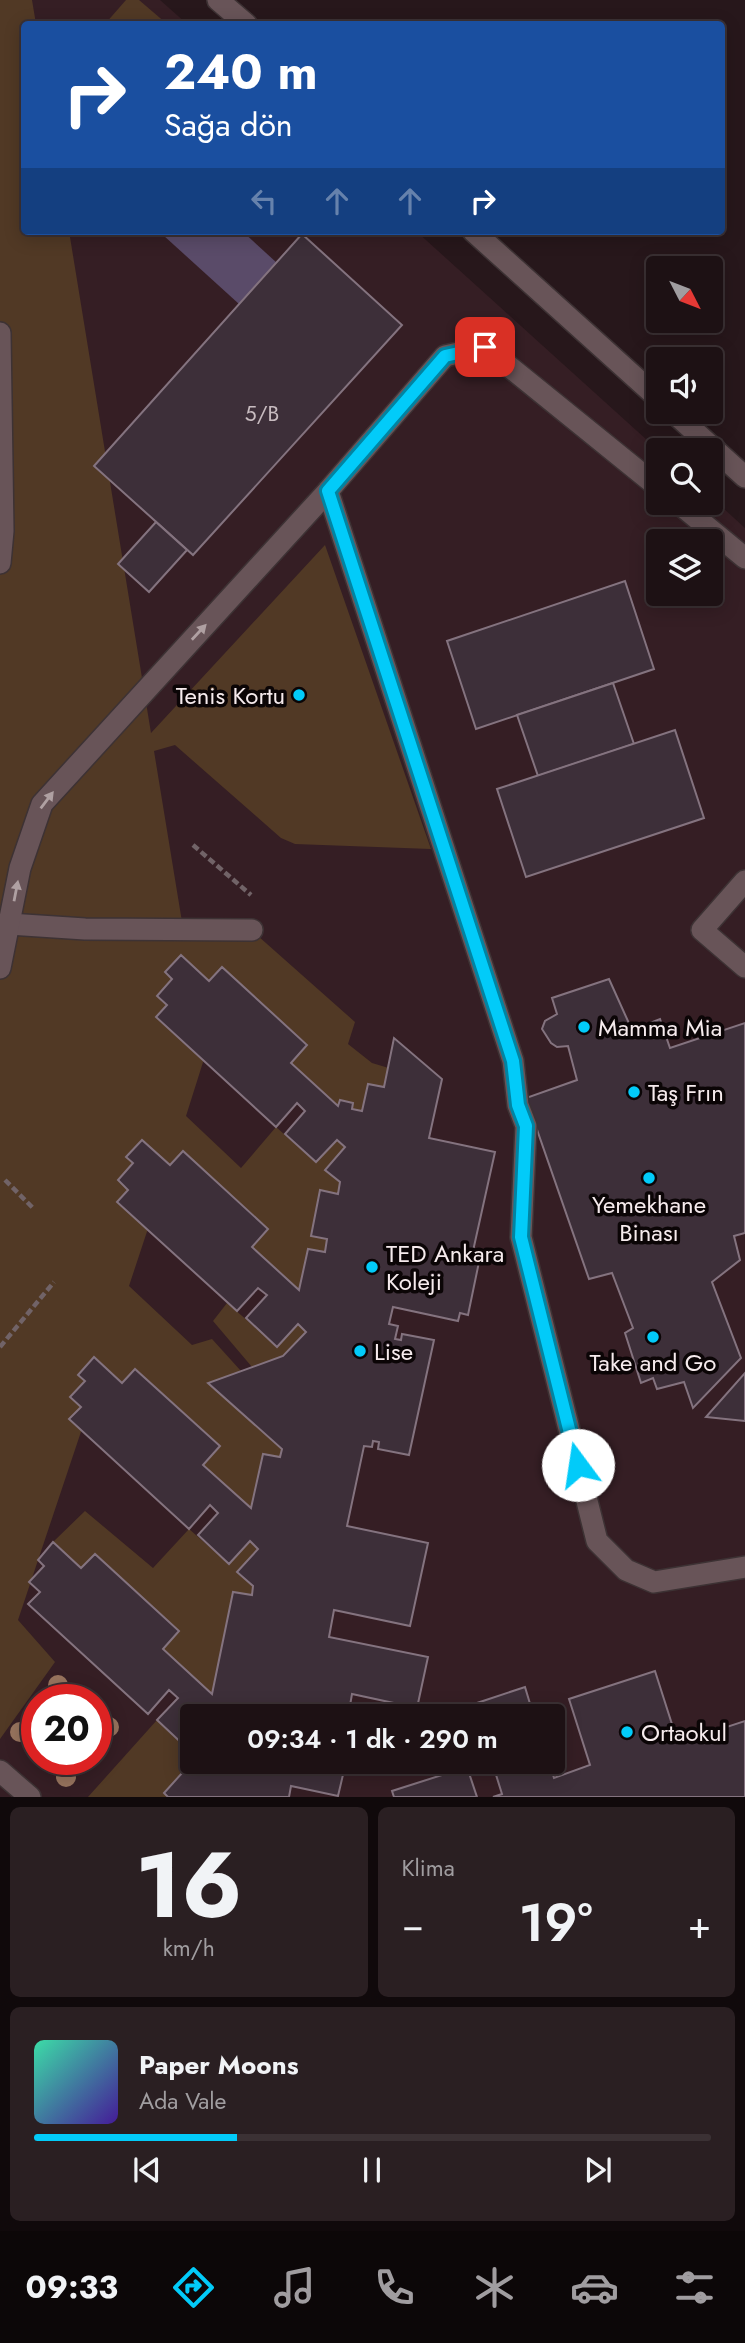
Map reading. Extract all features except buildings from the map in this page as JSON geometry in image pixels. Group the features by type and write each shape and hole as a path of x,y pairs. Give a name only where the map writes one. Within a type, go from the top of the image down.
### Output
{"street":[{"path":"218,0 242,21"},
{"path":"477,235 646,387"},
{"path":"0,333 3,531 0,563"},
{"path":"0,968 20,868 41,804 328,491 445,356 485,347 646,477"},
{"path":"686,424 745,477"},
{"path":"328,491 513,1061 518,1105 526,1126 521,1237 597,1541 626,1570 654,1582 745,1567"},
{"path":"693,515 745,558"},
{"path":"745,881 702,930 745,967"},
{"path":"9,924 85,929 252,930"},
{"path":"0,1771 30,1797"}],"path":[{"path":"193,845 251,895"},
{"path":"5,1180 33,1208"},
{"path":"0,1347 54,1282"}],"shaded area":[{"path":"0,0 32,0 36,21 21,21 21,235 70,235 151,733 325,545 431,849 295,844 281,838 175,745 154,751 184,934 258,936 355,1022 348,1044 372,1063 392,1069 384,1087 362,1111 352,1109 353,1103 340,1100 338,1106 291,1063 307,1044 222,968 204,1059 186,1116 241,1168 276,1127 316,1162 337,1140 345,1147 325,1169 340,1182 338,1194 320,1190 311,1235 327,1239 325,1252 308,1249 299,1290 252,1247 268,1229 183,1151 169,1165 129,1286 192,1345 212,1339 241,1371 209,1383 282,1449 280,1457 263,1454 251,1508 203,1465 220,1446 136,1369 122,1383 103,1366 18,1620 55,1662 39,1684 21,1684 21,1710 0,1739"},
{"path":"24,0 160,0 184,21 25,21"},
{"path":"126,0 139,0 164,21 108,21"},
{"name":"TED Ankara Koleji","path":"35,235 420,235 646,439 646,515 723,515 723,508 745,528 745,1797 0,1797 0,835"},
{"path":"163,235 246,235 277,263 239,304"},
{"path":"227,1303 277,1346 298,1324 306,1332 283,1356 252,1367 213,1321"},
{"path":"85,1511 153,1568 189,1529 229,1564 250,1541 258,1549 238,1571 253,1586 252,1595 233,1592 212,1694 163,1649 179,1631 95,1554 81,1568 53,1542"},
{"path":"157,1720 180,1742 181,1774 164,1792 168,1797 88,1797 108,1775 112,1775 112,1770"}],"place":[{"name":"Tenis Kortu","path":"299,695"},
{"name":"Mamma Mia","path":"584,1027"},
{"name":"Taş Frın","path":"634,1092"},
{"name":"Yemekhane Binası","path":"649,1178"},
{"name":"TED Ankara Koleji","path":"372,1267"},
{"name":"Take and Go","path":"653,1337"},
{"name":"Lise","path":"360,1351"},
{"name":"Ortaokul","path":"627,1732"}],"route":[{"path":"485,347 445,356 328,491 513,1061 518,1105 526,1126 521,1237 578,1465"}]}
